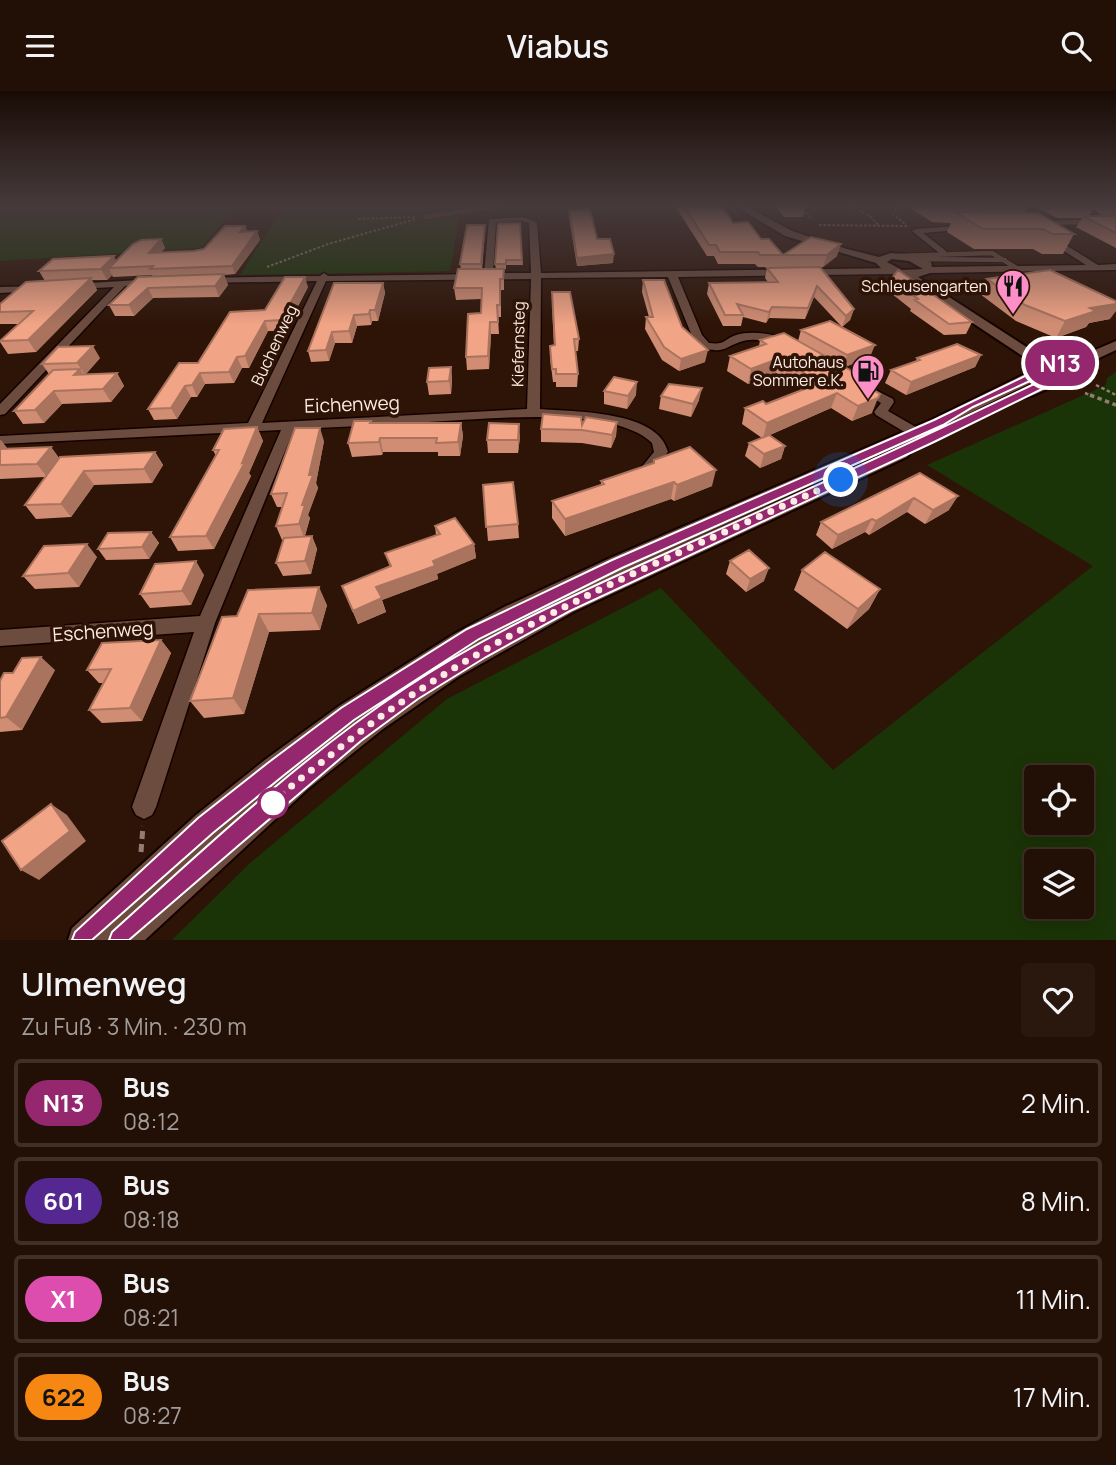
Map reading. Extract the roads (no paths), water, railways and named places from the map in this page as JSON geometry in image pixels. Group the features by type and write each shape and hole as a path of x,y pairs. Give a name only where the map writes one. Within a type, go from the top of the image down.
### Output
{"street":[{"name":"Kiefernsteg","path":"488,276 490,246"},
{"name":"Kiefernsteg","path":"533,413 534,246"},
{"path":"828,246 886,260 988,269 1116,267"},
{"path":"934,246 943,253"},
{"path":"1054,246 1092,268"},
{"path":"1062,246 1092,268"},
{"path":"853,272 886,260"},
{"path":"83,940 206,825 348,714 473,634 545,597 983,412 1043,372 1053,362 1070,366 1081,374 1082,381 1071,384 1043,372 942,297 899,272 886,260"},
{"path":"188,280 324,276 899,272 924,264"},
{"path":"924,264 942,297"},
{"path":"672,274 696,335 774,339 799,351"},
{"name":"Buchenweg","path":"253,427 324,276"},
{"path":"60,287 162,281"},
{"path":"0,411 123,283"},
{"path":"0,291 47,288"},
{"path":"1070,366 1116,345"},
{"path":"847,379 888,402 881,412 922,436"},
{"name":"Eichenweg","path":"0,440 533,413 609,420 645,430 658,442 661,452 642,475"},
{"path":"144,807 206,623 289,426"},
{"path":"121,940 274,802 354,735 421,688 521,628 922,436"},
{"name":"Eschenweg","path":"0,638 206,623"}],"lane":[{"path":"924,264 943,253 992,253 1018,269"},
{"path":"924,264 1005,260"},
{"path":"12,298 22,289"}],"place":[{"name":"Schleusengarten","path":"1013,316"},
{"name":"Autohaus Sommer e.K.","path":"868,401"}]}
